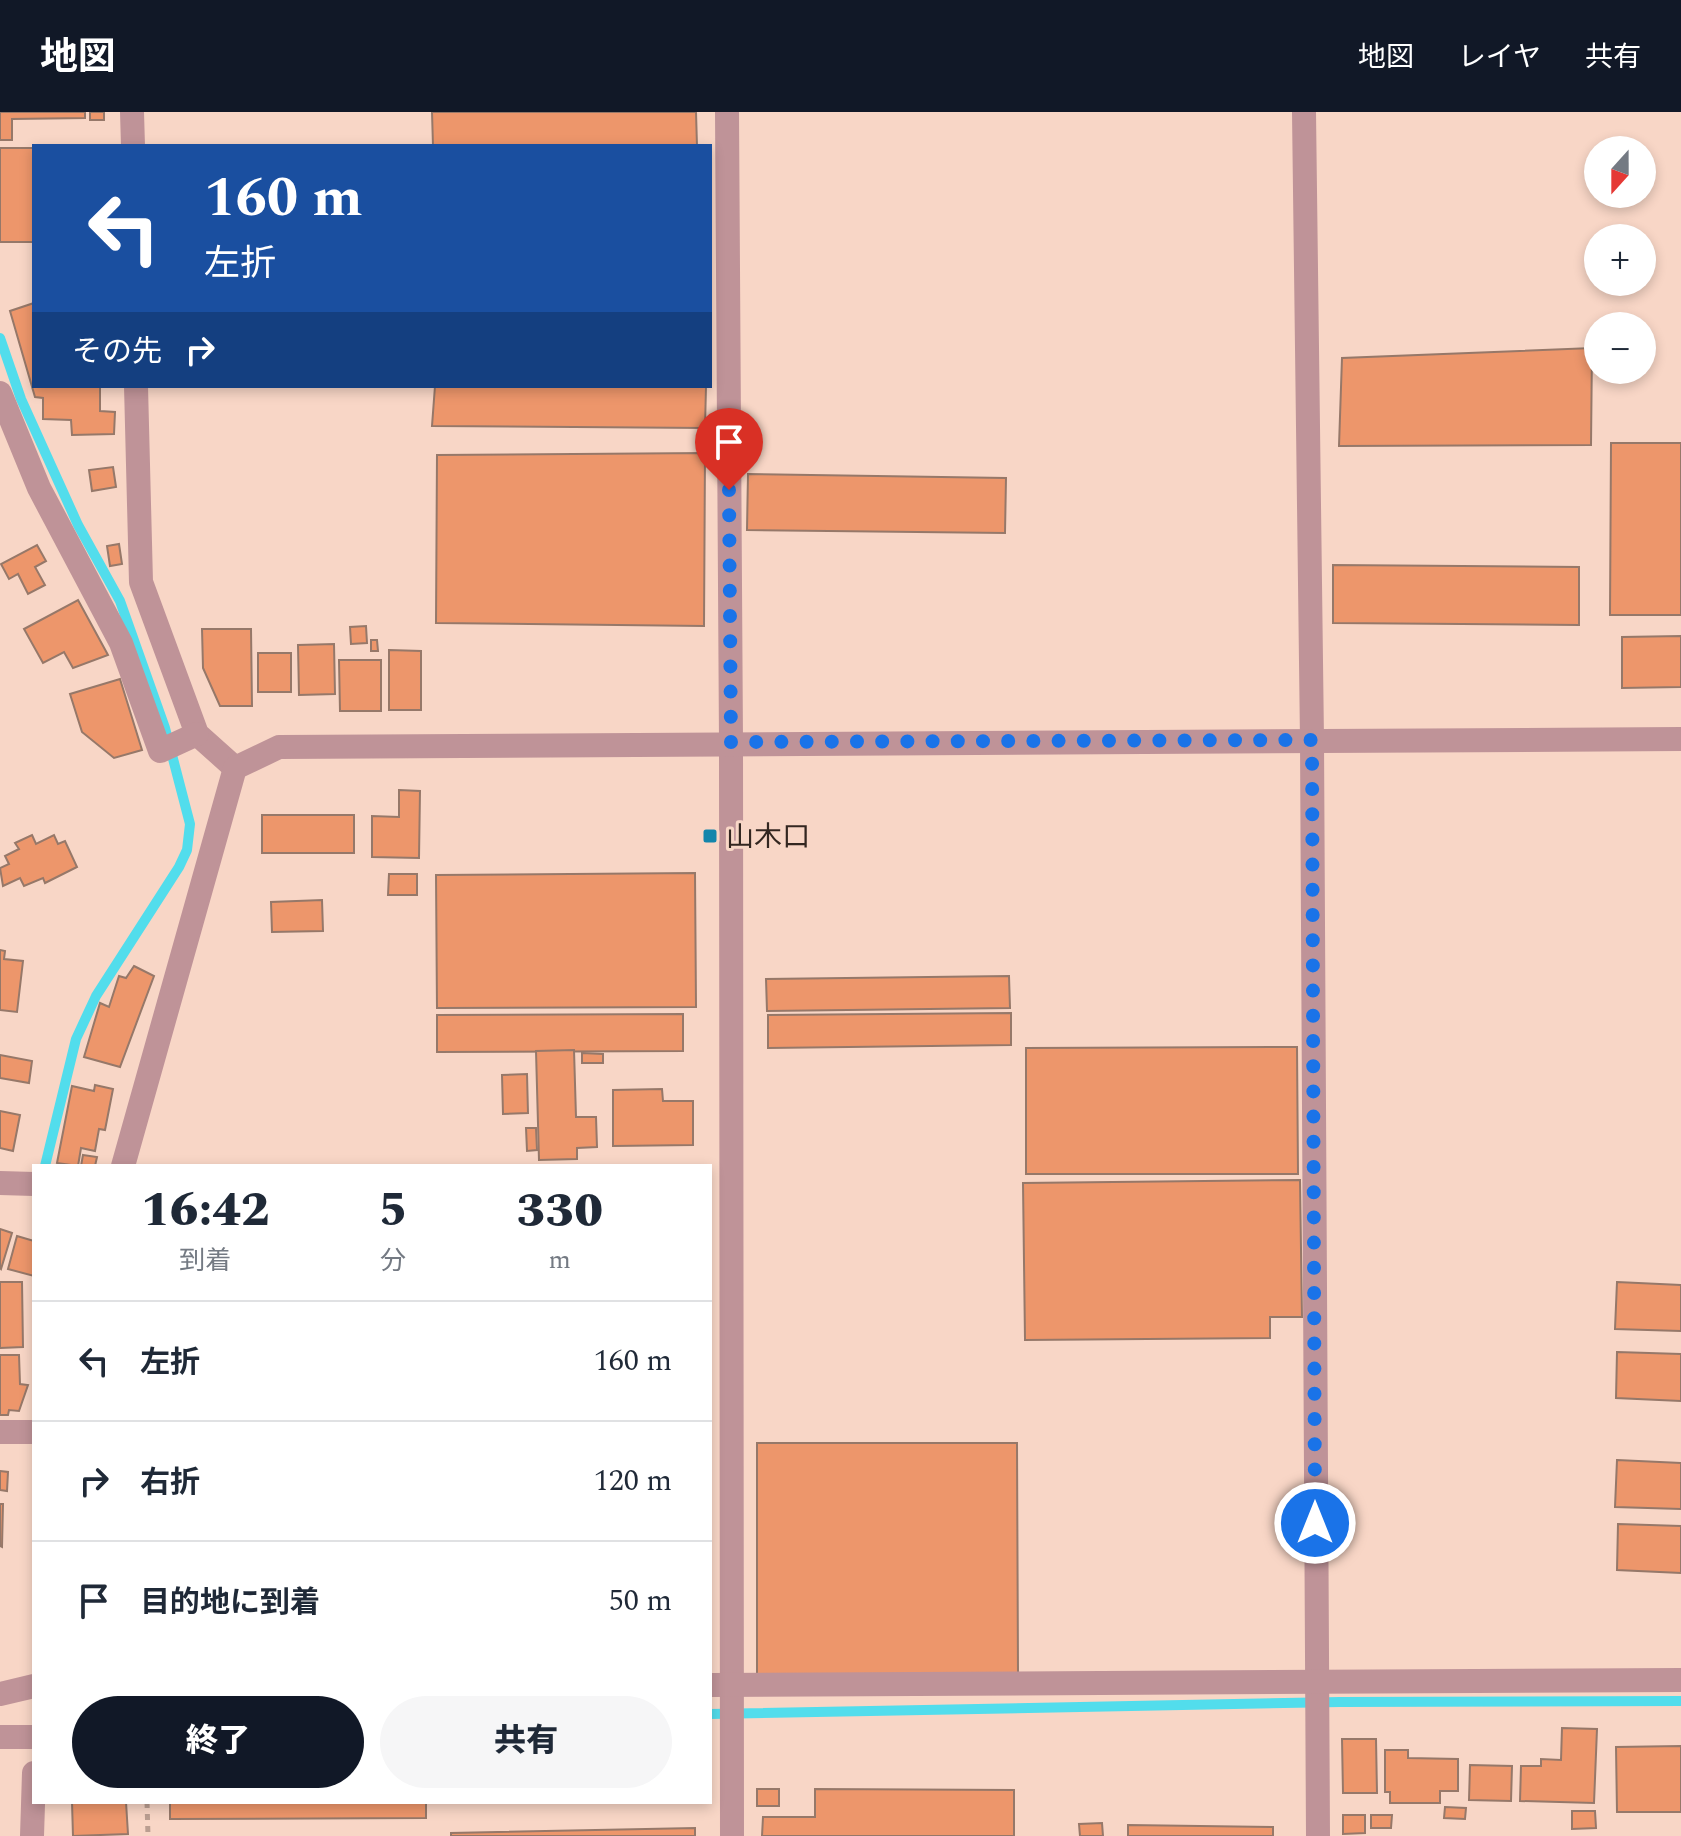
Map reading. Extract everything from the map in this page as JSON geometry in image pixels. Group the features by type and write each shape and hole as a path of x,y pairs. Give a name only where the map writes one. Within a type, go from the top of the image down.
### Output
{"street":[{"path":"132,112 133,144"},
{"path":"727,112 731,742 721,1685 732,1836"},
{"path":"1304,112 1312,740 1318,1836"},
{"path":"136,388 141,582 197,734 235,768"},
{"path":"0,393 39,488 121,643 160,751 197,734"},
{"path":"124,1164 235,768 279,747 731,742 1681,739"},
{"path":"0,1183 32,1184"},
{"path":"0,1432 32,1432"},
{"path":"721,1685 1681,1680"},
{"path":"0,1694 32,1686"},
{"path":"0,1737 32,1737"},
{"path":"32,1836 33,1804"}],"path":[{"path":"147,1804 148,1836"}],"building":[{"path":"0,112 85,112 85,118 12,119 12,140 0,140"},
{"path":"90,112 104,112 104,120 90,120"},
{"path":"432,112 696,112 697,144 433,144"},
{"path":"0,148 32,148 32,242 0,242"},
{"path":"32,304 32,387 10,311"},
{"path":"1584,348 1584,384 1592,384 1591,445 1339,446 1342,358"},
{"path":"32,388 100,388 100,411 115,412 114,434 72,435 71,420 43,419 43,398 35,397"},
{"path":"435,388 706,388 705,428 432,426"},
{"path":"1611,443 1681,443 1681,615 1610,615"},
{"path":"705,453 704,626 436,623 437,455"},
{"path":"113,467 116,487 92,491 89,470"},
{"path":"748,474 1006,478 1005,533 747,530"},
{"path":"119,544 122,564 110,566 107,546"},
{"path":"37,545 46,561 35,567 45,585 28,594 18,574 9,579 1,564"},
{"path":"1333,565 1579,567 1579,625 1333,623"},
{"path":"78,600 108,655 73,668 64,652 43,663 24,629"},
{"path":"366,626 367,643 351,644 350,627"},
{"path":"202,629 251,629 252,706 220,706 203,668"},
{"path":"1681,636 1681,687 1622,688 1622,637"},
{"path":"371,640 377,640 378,651 371,651"},
{"path":"334,644 335,694 299,695 298,645"},
{"path":"389,650 421,651 421,710 389,710"},
{"path":"258,653 291,653 291,692 258,692"},
{"path":"339,660 381,660 381,711 340,711"},
{"path":"120,679 142,750 114,758 82,732 70,694"},
{"path":"399,790 420,791 419,858 372,857 372,816 399,817"},
{"path":"262,815 354,815 354,853 262,853"},
{"path":"32,835 36,844 54,835 58,844 65,841 77,867 45,883 43,878 24,886 20,878 3,886 0,868 9,864 5,856 19,849 15,843"},
{"path":"695,873 696,1007 437,1008 436,875"},
{"path":"389,874 417,874 417,895 388,895"},
{"path":"322,900 323,931 272,932 271,902"},
{"path":"0,950 5,951 4,959 23,961 17,1012 0,1010"},
{"path":"134,966 154,976 120,1067 84,1057 100,1003 109,1007 119,976 126,978"},
{"path":"1009,976 1010,1008 767,1011 766,979"},
{"path":"1011,1013 1011,1045 768,1048 768,1015"},
{"path":"683,1014 683,1051 437,1052 437,1015"},
{"path":"1297,1047 1298,1174 1026,1174 1026,1048"},
{"path":"574,1050 576,1117 596,1117 597,1147 577,1148 577,1159 539,1160 536,1051"},
{"path":"582,1053 603,1054 603,1063 582,1063"},
{"path":"0,1055 32,1061 29,1083 0,1078"},
{"path":"527,1074 528,1113 503,1114 502,1075"},
{"path":"95,1085 113,1089 105,1130 99,1129 95,1151 81,1148 78,1164 57,1163 72,1086 94,1091"},
{"path":"662,1089 663,1101 693,1101 693,1145 613,1146 613,1090"},
{"path":"0,1111 20,1115 13,1151 0,1148"},
{"path":"526,1128 536,1128 537,1150 527,1151"},
{"path":"83,1155 97,1157 95,1164 81,1164"},
{"path":"1300,1180 1302,1317 1270,1317 1270,1338 1025,1340 1023,1183"},
{"path":"0,1229 12,1233 1,1269 0,1268"},
{"path":"17,1236 32,1240 32,1275 8,1269"},
{"path":"0,1282 22,1282 23,1347 0,1348"},
{"path":"1617,1282 1681,1285 1681,1331 1615,1329"},
{"path":"1617,1352 1681,1354 1681,1401 1616,1398"},
{"path":"0,1355 19,1355 20,1384 28,1385 19,1411 9,1410 8,1415 0,1415"},
{"path":"757,1443 1017,1443 1018,1674 757,1674"},
{"path":"1617,1460 1681,1463 1681,1509 1615,1507"},
{"path":"0,1471 8,1472 7,1491 0,1490"},
{"path":"0,1504 3,1504 2,1547 0,1546"},
{"path":"1618,1524 1681,1526 1681,1573 1617,1570"},
{"path":"1562,1728 1597,1729 1594,1803 1520,1801 1521,1766 1541,1766 1541,1759 1561,1760"},
{"path":"1342,1739 1376,1739 1377,1793 1343,1793"},
{"path":"1681,1746 1681,1812 1617,1812 1616,1747"},
{"path":"1385,1750 1408,1750 1408,1758 1458,1759 1458,1791 1440,1791 1440,1803 1390,1803 1390,1792 1385,1792"},
{"path":"1470,1765 1512,1766 1511,1801 1469,1800"},
{"path":"757,1789 779,1789 779,1806 757,1806"},
{"path":"815,1789 1014,1790 1014,1836 762,1836 763,1817 815,1817"},
{"path":"72,1804 126,1804 128,1834 73,1836"},
{"path":"170,1804 426,1804 426,1818 170,1819"},
{"path":"1445,1807 1466,1808 1465,1819 1444,1818"},
{"path":"1572,1811 1595,1811 1596,1828 1572,1829"},
{"path":"1343,1815 1365,1815 1365,1833 1343,1834"},
{"path":"1371,1815 1392,1815 1391,1828 1371,1828"},
{"path":"1102,1823 1103,1836 1080,1836 1079,1824"},
{"path":"1128,1825 1273,1827 1273,1836 1128,1836"},
{"path":"695,1828 695,1836 451,1836 451,1833"}],"waterway":[{"path":"0,338 21,399 78,525 120,601 165,728 190,824 187,850 179,867 96,996 76,1039 45,1164"},
{"path":"712,1714 1340,1702 1681,1701"}],"place":[{"name":"山木口","path":"710,836"}],"route":[{"path":"729,490 731,742 1312,740 1315,1523"}]}
